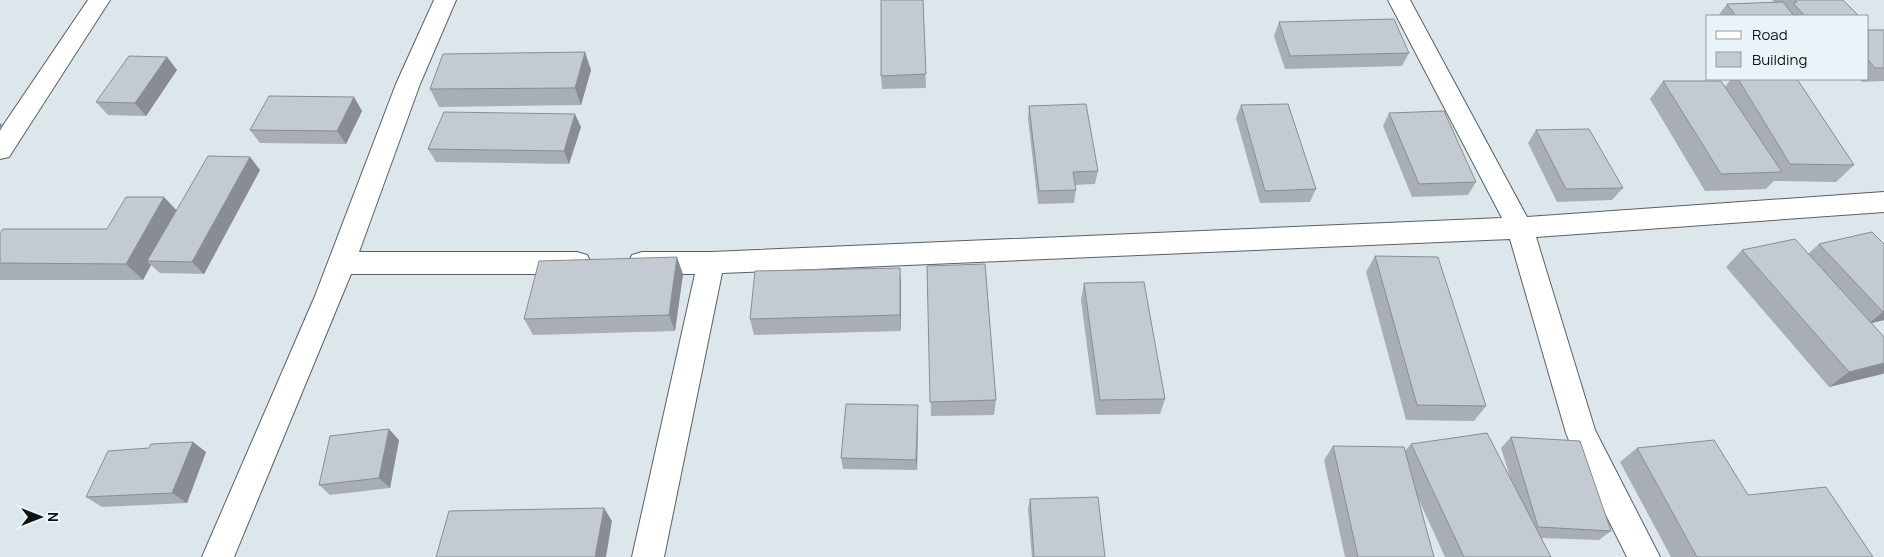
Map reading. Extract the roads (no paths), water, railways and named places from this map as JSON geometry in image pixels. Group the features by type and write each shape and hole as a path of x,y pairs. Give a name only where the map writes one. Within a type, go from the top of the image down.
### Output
{"street":[{"path":"0,150 99,0"},
{"path":"218,557 341,263 408,84 453,0"},
{"path":"1399,0 1520,228 1581,433 1644,557"},
{"path":"341,263 711,263 1520,228 1884,202"},
{"path":"648,557 711,263"}]}
